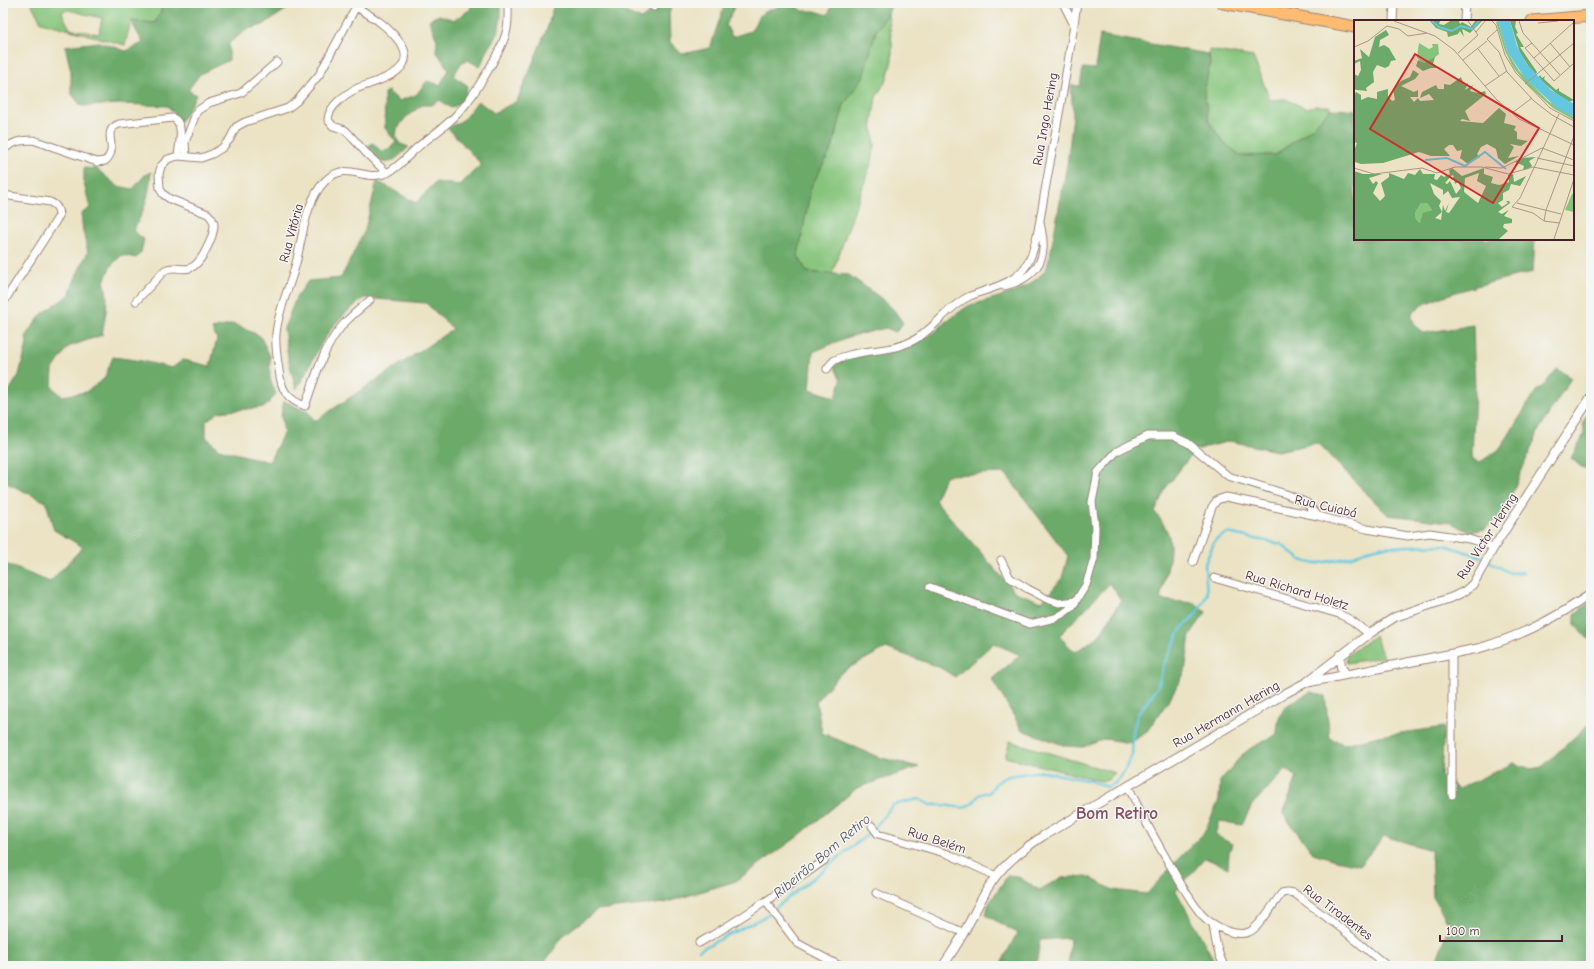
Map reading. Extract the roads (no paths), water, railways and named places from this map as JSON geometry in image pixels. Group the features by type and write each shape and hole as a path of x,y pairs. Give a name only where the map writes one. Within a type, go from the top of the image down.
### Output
{"main road":[{"path":"1223,3 1262,7 1354,28"},
{"path":"1544,20 1591,16"}],"street":[{"path":"136,301 165,270 171,267 191,268 200,261 210,241 214,224 208,214 170,199 163,194 160,188 159,174 161,166 168,159 182,156 201,158 212,154 222,148 230,139 236,128 245,122 288,108 297,101 319,75 357,5 387,27 403,48 405,60 402,66 387,78 357,88 340,100 329,112 328,120 333,126 345,130 350,134 367,154 387,173 451,121 468,102 506,34 508,22 508,3"},
{"path":"1063,3 1074,25"},
{"name":"Rua Ingo Hering","path":"998,287 1019,274 1026,266 1034,248 1065,86 1077,3"},
{"path":"1393,20 1394,3"},
{"path":"1464,20 1465,3"},
{"path":"182,156 185,142 197,111 209,103 241,93 276,62"},
{"path":"3,150 13,142 33,140 97,162 105,162 110,157 112,148 110,130 113,126 173,118 179,123 182,156"},
{"name":"Rua Vitória","path":"370,300 342,326 332,339 319,365 305,406 292,400 284,390 280,380 276,353 276,334 311,204 327,179 340,172 351,171 373,176 387,173"},
{"path":"3,195 50,202 56,205 59,211 59,216 3,303"},
{"name":"Rua Ingo Hering","path":"827,369 835,360 861,352 897,346 918,338 967,297 998,287 1015,284 1033,272 1040,262 1043,248 1040,217"},
{"name":"Rua Victor Hering","path":"1305,683 1340,655 1394,617 1465,591 1473,584 1494,547 1591,397"},
{"path":"930,587 1030,624 1055,618 1064,613 1076,601 1086,585 1094,559 1095,526 1092,502 1098,472 1117,451 1148,436 1161,435 1178,438 1188,443 1228,476 1286,494 1308,503 1318,516"},
{"name":"Rua Cuiabá","path":"1193,562 1212,507 1217,500 1226,497 1318,516 1367,529 1408,536 1430,533 1469,539 1494,547"},
{"path":"1001,560 1010,578 1028,589 1047,599 1059,603 1076,601"},
{"name":"Rua Richard Holetz","path":"1214,578 1340,614 1351,620 1369,634"},
{"name":"Rua Hermann Hering","path":"943,966 964,933 978,904 996,876 1013,858 1043,836 1305,683 1486,646 1531,630 1569,609 1591,594"},
{"path":"1452,654 1452,796"},
{"path":"1340,655 1341,667 1346,674"},
{"name":"Rua Tiradentes","path":"1128,786 1148,828 1183,887 1203,915 1213,924 1230,932 1242,934 1250,932 1259,923 1282,893 1294,893 1387,966"},
{"name":"Rua Belém","path":"872,826 878,834 948,854 996,876"},
{"path":"699,943 766,902 825,860"},
{"path":"876,893 964,933"},
{"path":"766,902 801,946 840,966"},
{"path":"1213,924 1219,957 1224,966"}],"waterway":[{"name":"Ribeirão Bom Retiro","path":"699,950 764,917 871,832 893,805 919,799 930,805 964,808 973,803 979,795 989,793 996,783 1002,779 1009,776 1041,771 1091,781 1108,787 1114,784 1121,777 1132,755 1133,731 1138,714 1158,686 1163,666 1181,629 1197,613 1207,595 1205,564 1215,540 1227,533 1281,544 1301,560 1315,564 1352,557 1364,551 1381,547 1444,545 1482,557 1510,573 1523,572"}],"district":[{"name":"Bom Retiro","path":"1117,813"}]}
